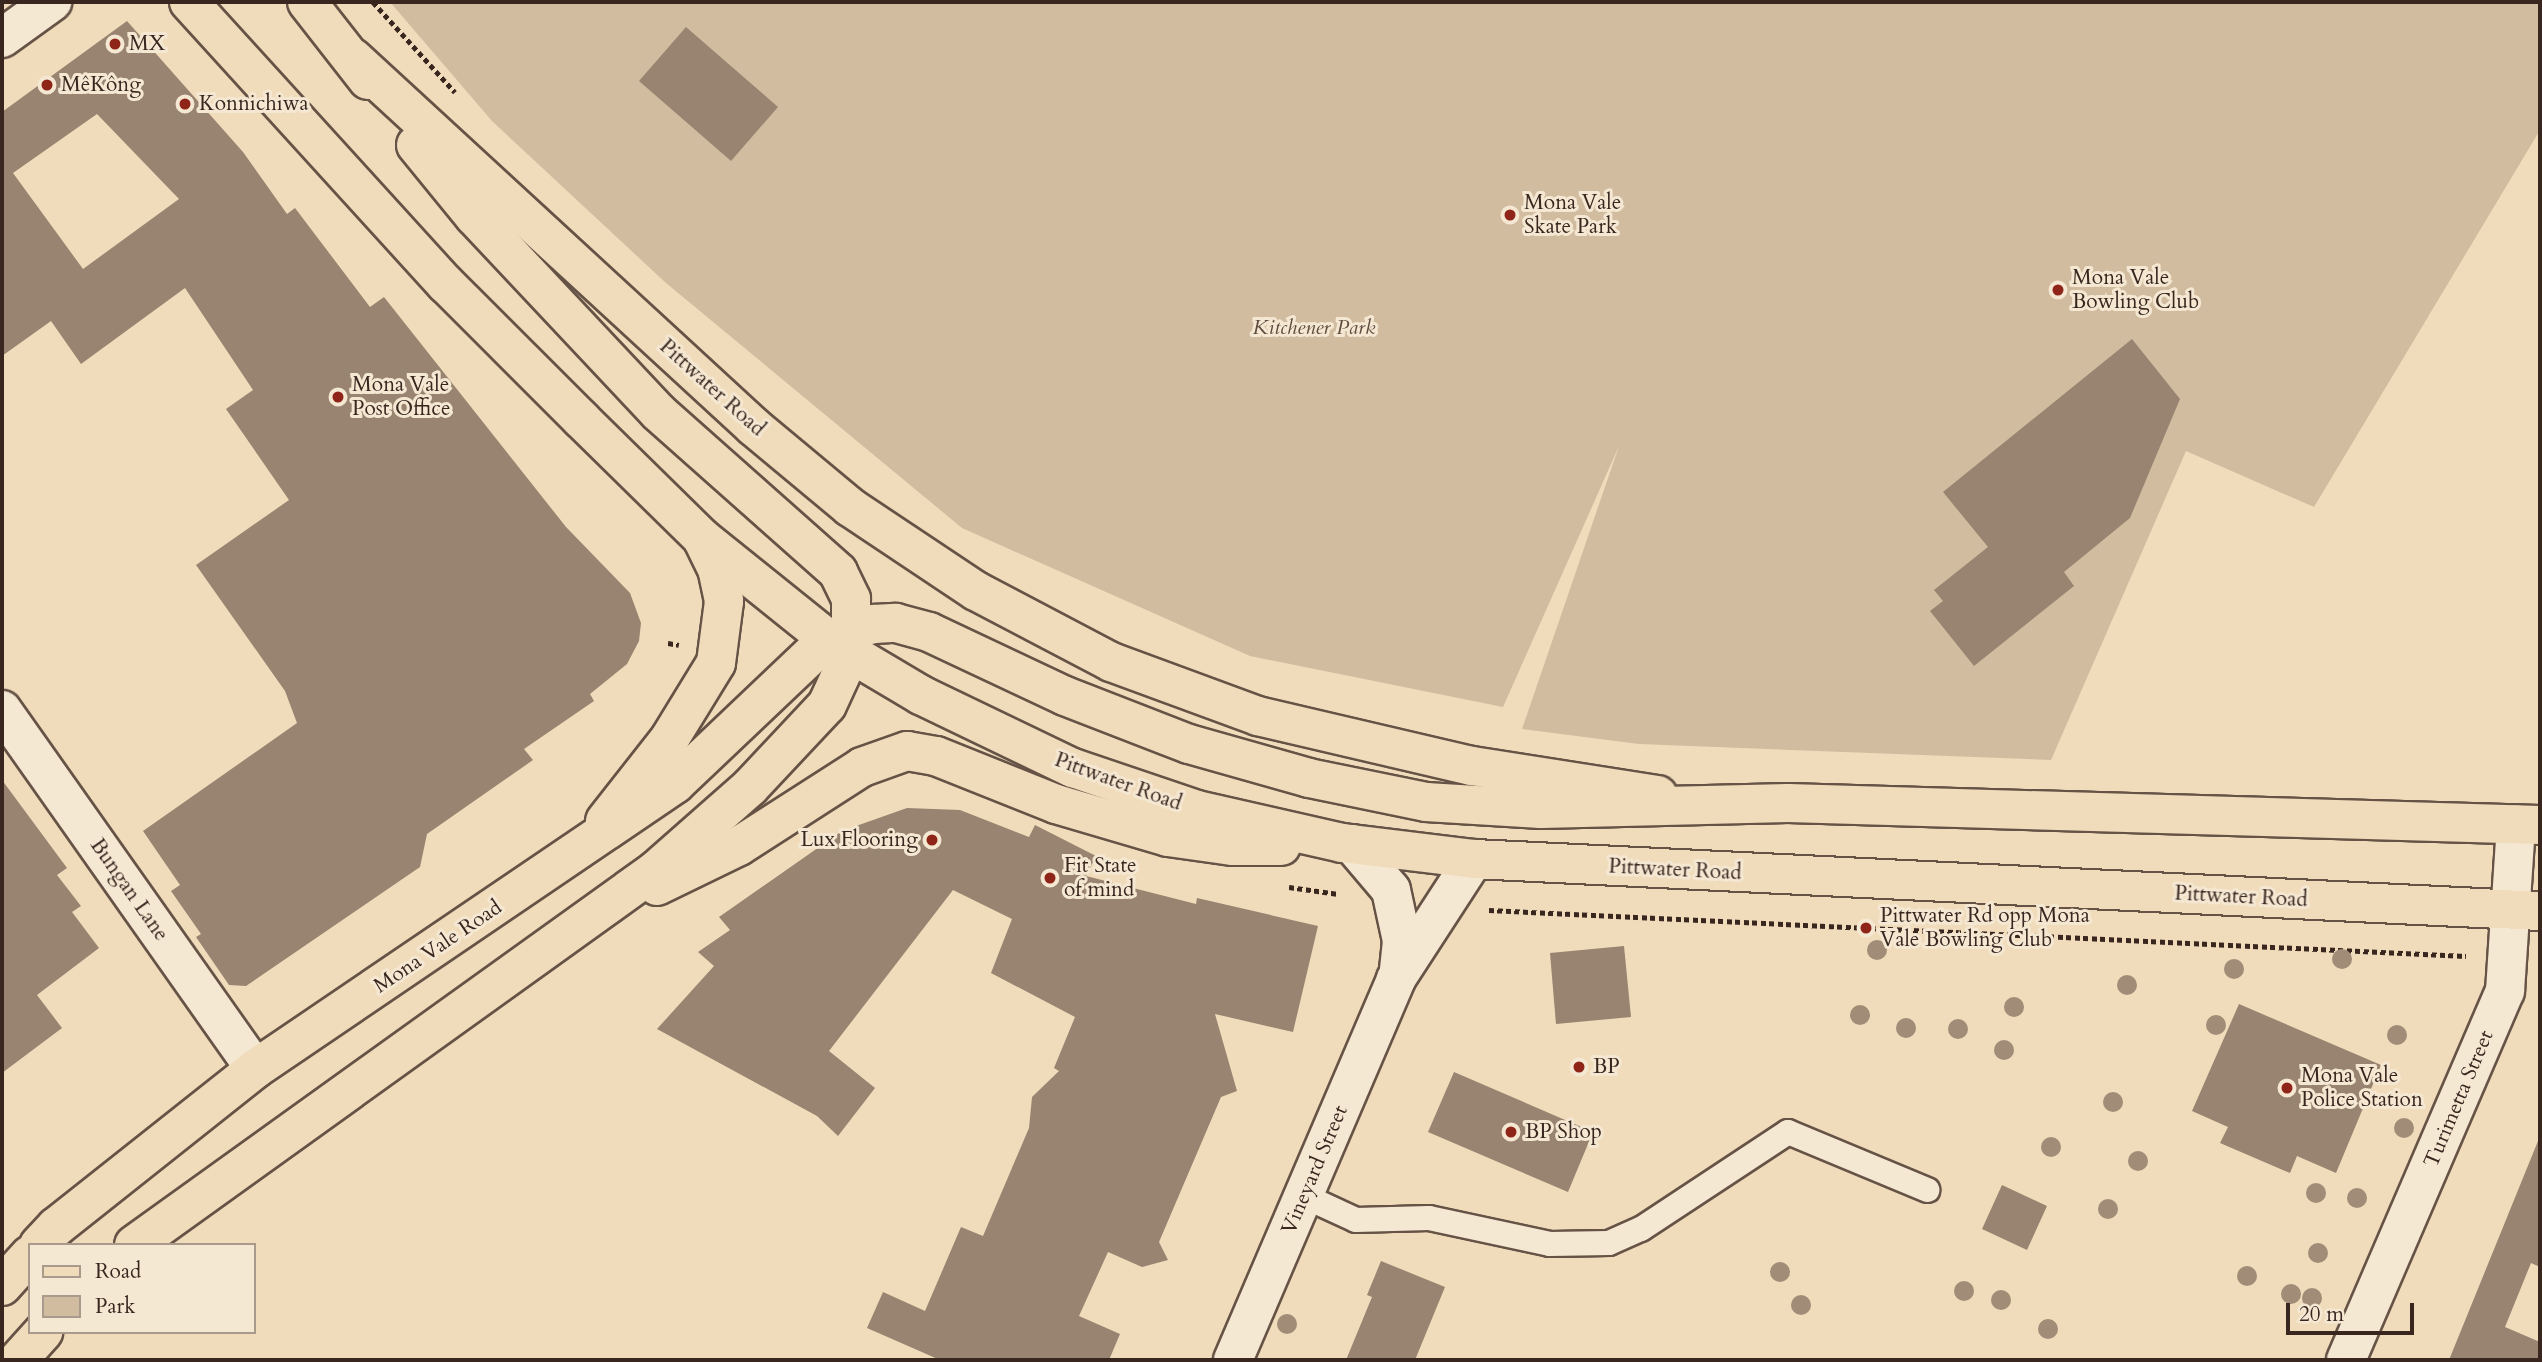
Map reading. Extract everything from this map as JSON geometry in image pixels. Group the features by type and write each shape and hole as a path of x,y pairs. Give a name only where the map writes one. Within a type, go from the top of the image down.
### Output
{"main road":[{"name":"Pittwater Road","path":"189,2 446,284 702,538 843,642 960,715 1073,768 1197,810 1347,844 1474,859 2526,910"},
{"name":"Pittwater Road","path":"307,2 474,216 658,412 838,572 851,599 843,642"},
{"name":"Pittwater Road","path":"353,58 754,427 892,537 975,591 1111,662 1258,716 1472,766 1723,802"},
{"path":"583,848 670,738 713,671 724,601 717,569 702,538"},
{"name":"Pittwater Road","path":"843,642 874,624 906,625 968,649 1065,696 1189,744 1308,778 1426,802 1541,809 1723,802 2528,825"},
{"path":"137,1243 602,913 750,787 802,734 835,693 843,642"},
{"name":"Mona Vale Road","path":"41,1243 56,1227 255,1069 583,848 694,769 784,677 843,642"},
{"path":"602,913 739,846 862,768 900,751 936,755 1056,804 1168,837 1233,846 1347,844"},
{"path":"2,1286 28,1257"},
{"path":"18,1360 41,1334"}],"street":[{"path":"2,38 52,2"},
{"name":"Bungan Lane","path":"2,710 255,1069"},
{"name":"Turimetta Street","path":"2346,1360 2505,990 2526,910 2528,825"},
{"name":"Vineyard Street","path":"1233,1360 1396,979 1402,956 1398,908 1384,877 1347,844"},
{"name":"Vineyard Street","path":"1396,979 1474,859"}],"lane":[{"path":"1304,1196 1356,1220 1429,1219 1550,1244 1609,1243 1641,1229 1788,1132 1927,1190"}],"green space":[{"name":"Kitchener Park","path":"390,2 2540,2 2540,130 2314,507 2186,451 2051,760 1639,744 1522,729 1619,446 1503,707 1250,656 962,528 666,283 492,121"}],"building":[{"path":"127,21 243,152 287,214 295,208 370,307 384,297 566,527 630,593 641,623 639,641 627,664 590,694 594,701 524,749 533,760 427,834 420,867 246,986 229,985 196,937 201,934 171,891 180,885 143,831 297,723 285,691 196,565 289,500 226,409 253,390 185,288 81,364 51,321 2,356 2,112","holes":["97,114 179,199 83,269 13,173"]},
{"path":"686,27 778,107 731,161 639,81"},
{"path":"2132,339 2180,399 2130,518 2064,572 2074,586 1974,666 1930,611 1943,601 1934,590 1988,547 1943,492"},
{"path":"2,780 67,868 57,875 81,906 72,912 99,948 37,995 62,1028 2,1073"},
{"path":"907,808 960,810 1029,837 1035,825 1096,856 1086,876 1196,904 1197,898 1318,926 1293,1032 1215,1014 1237,1091 1221,1097 1159,1242 1168,1260 1142,1267 1108,1252 1079,1316 1120,1334 1109,1360 940,1360 867,1328 883,1292 925,1311 961,1227 983,1236 1029,1128 1032,1097 1059,1071 1054,1068 1075,1017 991,973 1012,919 953,890 829,1051 875,1088 838,1136 817,1116 657,1029 714,966 698,952 730,930 719,917 842,831"},
{"path":"1624,946 1631,1017 1556,1024 1550,953"},
{"name":"Mona Vale Police Station","path":"2239,1004 2381,1065 2336,1173 2297,1156 2290,1173 2220,1143 2228,1127 2192,1111"},
{"name":"BP Shop","path":"1454,1072 1593,1132 1568,1192 1428,1132"},
{"path":"2538,1141 2540,1267 2531,1263 2505,1327 2540,1342 2540,1360 2449,1360"},
{"path":"2002,1185 2047,1206 2027,1250 1982,1229"},
{"path":"1381,1261 1445,1287 1415,1360 1346,1360 1372,1297 1367,1295"}],"place":[{"name":"MX","path":"115,44"},
{"name":"MêKông","path":"47,85"},
{"name":"Konnichiwa","path":"185,104"},
{"name":"Mona Vale Skate Park","path":"1510,215"},
{"name":"Mona Vale Bowling Club","path":"2058,290"},
{"name":"Mona Vale Post Office","path":"338,397"},
{"name":"Lux Flooring","path":"932,840"},
{"name":"Fit State of mind","path":"1050,878"},
{"name":"Pittwater Rd opp Mona Vale Bowling Club","path":"1866,928"},
{"name":"BP","path":"1579,1067"},
{"name":"Mona Vale Police Station","path":"2287,1088"},
{"name":"BP Shop","path":"1511,1132"}]}
